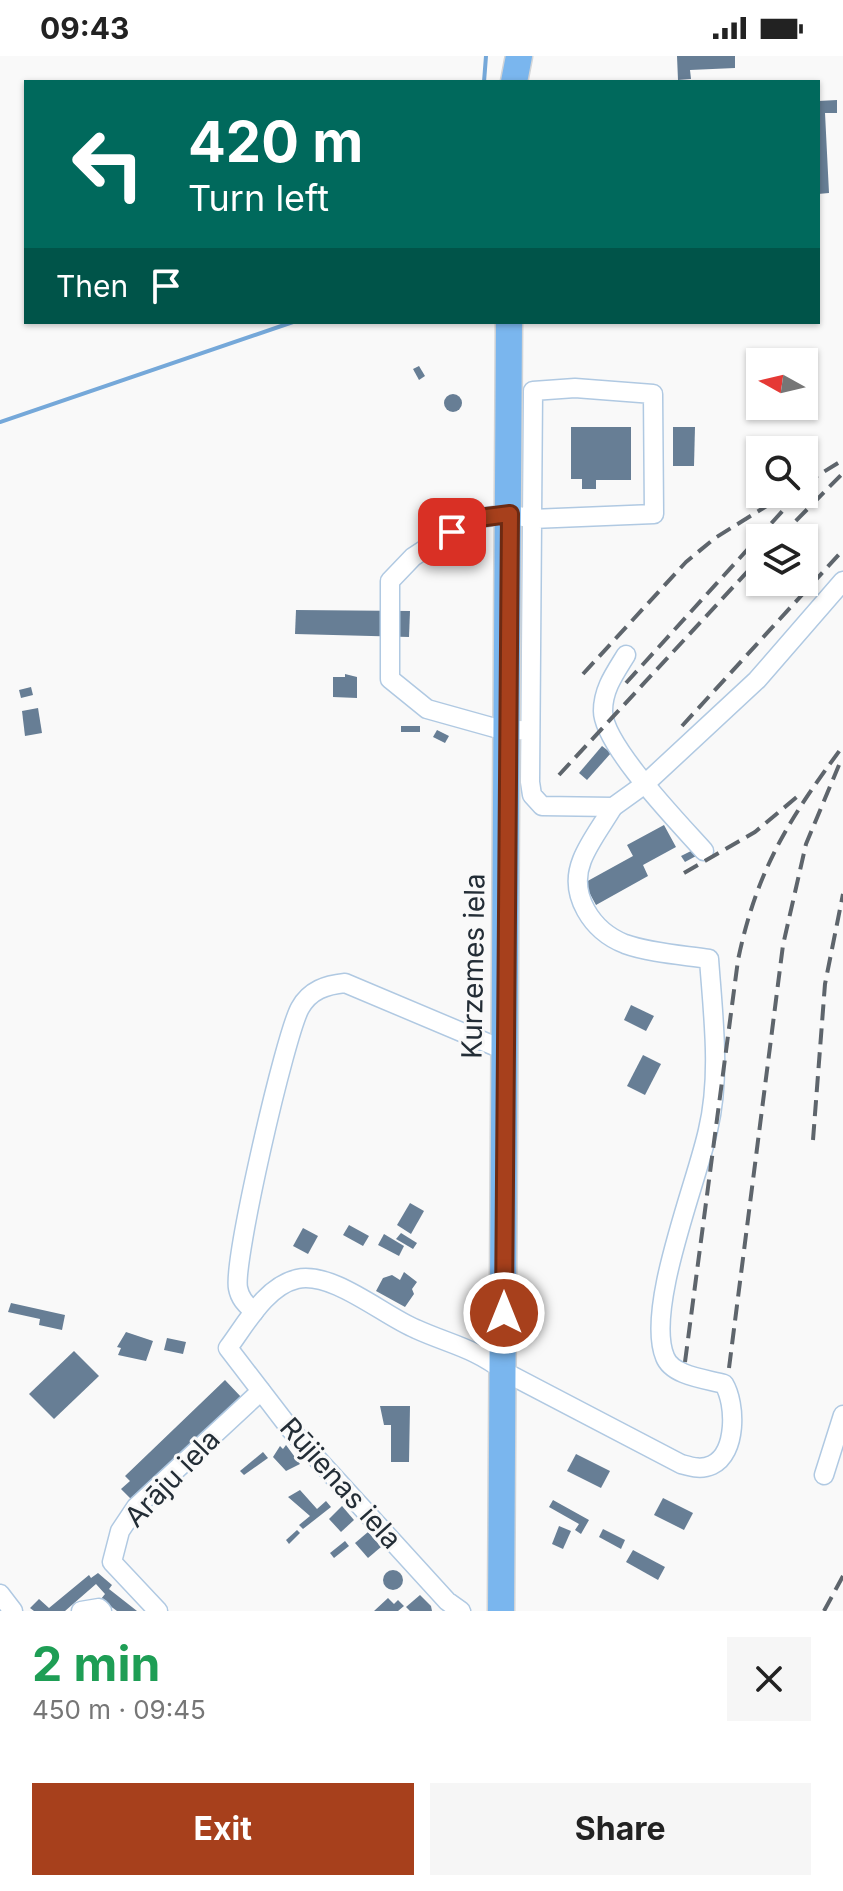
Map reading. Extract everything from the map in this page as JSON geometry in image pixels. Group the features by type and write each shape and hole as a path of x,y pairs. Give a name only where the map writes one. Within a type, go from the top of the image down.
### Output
{"highway":[{"path":"514,80 519,56"},
{"name":"Kurzemes iela","path":"501,1611 505,1372 504,1050 519,730 521,517 509,324"}],"street":[{"path":"521,517 533,391 575,388 653,394 654,514 471,519 413,557 390,581 390,679 427,709 519,730 537,802 549,807 613,807"},
{"path":"504,1050 345,983 325,985 311,994 292,1027 245,1232 237,1285 242,1301 254,1312 277,1289 296,1279 309,1278 340,1287 415,1329 481,1353 505,1372 681,1464 698,1468 714,1464 723,1452 732,1424 733,1398 724,1384 677,1370 665,1359 661,1330 674,1245 709,1129 715,1070 709,959 625,944 601,930 580,899 581,861 613,807 645,784 757,680 843,581"},
{"path":"626,655 609,681 603,714 605,725 645,784 704,851"},
{"name":"Rūjienas iela","path":"254,1312 228,1348 291,1430 447,1601 461,1611"},
{"name":"Arāju iela","path":"158,1611 112,1562 120,1531 136,1507 261,1391"},
{"path":"824,1475 843,1415"},
{"path":"0,1594 13,1611"},
{"path":"81,1611 99,1608 102,1611"}],"building":[{"path":"677,56 735,56 735,68 690,70 691,79 678,80"},
{"path":"837,100 837,113 825,113 829,193 820,194 820,101"},
{"path":"419,366 425,376 419,380 413,369"},
{"path":"453,394 462,403 453,412 444,403"},
{"path":"571,427 631,427 631,480 596,480 596,489 582,489 582,479 571,479"},
{"path":"673,427 695,427 694,466 673,466"},
{"path":"296,610 410,611 409,637 295,634"},
{"path":"345,674 357,677 357,698 333,697 333,677 345,677"},
{"path":"31,687 33,695 21,698 19,690"},
{"path":"38,708 42,733 25,736 22,711"},
{"path":"401,726 420,726 420,732 401,732"},
{"path":"437,730 449,736 445,743 433,737"},
{"path":"602,746 611,753 587,780 579,773"},
{"path":"664,825 676,847 643,865 648,876 596,905 584,883 633,856 627,845"},
{"path":"693,850 696,856 685,862 681,856"},
{"path":"631,1005 654,1016 646,1031 624,1020"},
{"path":"643,1055 661,1064 645,1095 627,1086"},
{"path":"410,1203 424,1211 411,1234 397,1225"},
{"path":"349,1225 369,1236 363,1246 343,1235"},
{"path":"303,1228 318,1236 308,1254 293,1246"},
{"path":"401,1233 417,1243 413,1249 396,1239"},
{"path":"384,1234 404,1246 399,1256 378,1245"},
{"path":"404,1272 417,1282 412,1289 414,1294 405,1307 376,1291 383,1278 392,1275 400,1280"},
{"path":"11,1303 65,1315 62,1330 39,1325 40,1319 8,1312"},
{"path":"126,1332 153,1341 146,1361 118,1355 121,1348 117,1347"},
{"path":"167,1338 186,1342 183,1354 164,1350"},
{"path":"74,1351 99,1376 54,1419 29,1394"},
{"path":"225,1380 242,1398 133,1501 121,1489 130,1481 125,1476"},
{"path":"380,1406 410,1406 409,1462 391,1462 391,1425 384,1425"},
{"path":"286,1445 300,1464 286,1471 273,1457 280,1446 283,1449"},
{"path":"263,1452 268,1458 244,1475 240,1471"},
{"path":"576,1454 610,1471 601,1488 567,1471"},
{"path":"300,1490 317,1509 326,1501 331,1507 303,1529 299,1525 310,1516 288,1497"},
{"path":"663,1498 693,1513 684,1530 654,1515"},
{"path":"553,1500 589,1520 581,1534 575,1530 579,1524 549,1507"},
{"path":"342,1506 354,1520 341,1532 329,1519"},
{"path":"559,1526 571,1531 563,1549 552,1544"},
{"path":"603,1529 625,1540 621,1549 599,1537"},
{"path":"297,1530 300,1533 289,1544 286,1540"},
{"path":"368,1532 381,1547 368,1558 355,1543"},
{"path":"345,1541 349,1546 334,1558 330,1553"},
{"path":"633,1550 665,1567 658,1580 626,1562"},
{"path":"393,1570 400,1573 403,1580 400,1587 393,1590 386,1587 383,1580 386,1573"},
{"path":"98,1573 112,1585 109,1589 137,1611 117,1611 101,1599 105,1594 96,1584 65,1611 34,1611 30,1608 39,1599 49,1608 89,1575 91,1578"},
{"path":"420,1595 432,1611 410,1611 406,1607"},
{"path":"388,1598 394,1604 398,1600 404,1606 398,1611 374,1611"}],"waterway":[{"path":"484,80 486,56"},
{"path":"0,422 287,324"}],"railway":[{"path":"818,475 843,460"},
{"path":"793,524 843,473"},
{"path":"583,674 686,562 715,538 763,508"},
{"path":"626,683 785,508"},
{"path":"682,726 843,550"},
{"path":"559,775 746,573"},
{"path":"685,1362 738,960 746,928 777,846 806,797 843,746"},
{"path":"729,1368 783,945 806,844 839,765"},
{"path":"684,873 755,832 798,796"},
{"path":"813,1140 825,984 843,894"},
{"path":"824,1611 843,1576"}],"route":[{"path":"452,532 471,519 510,514 504,1313"}]}
